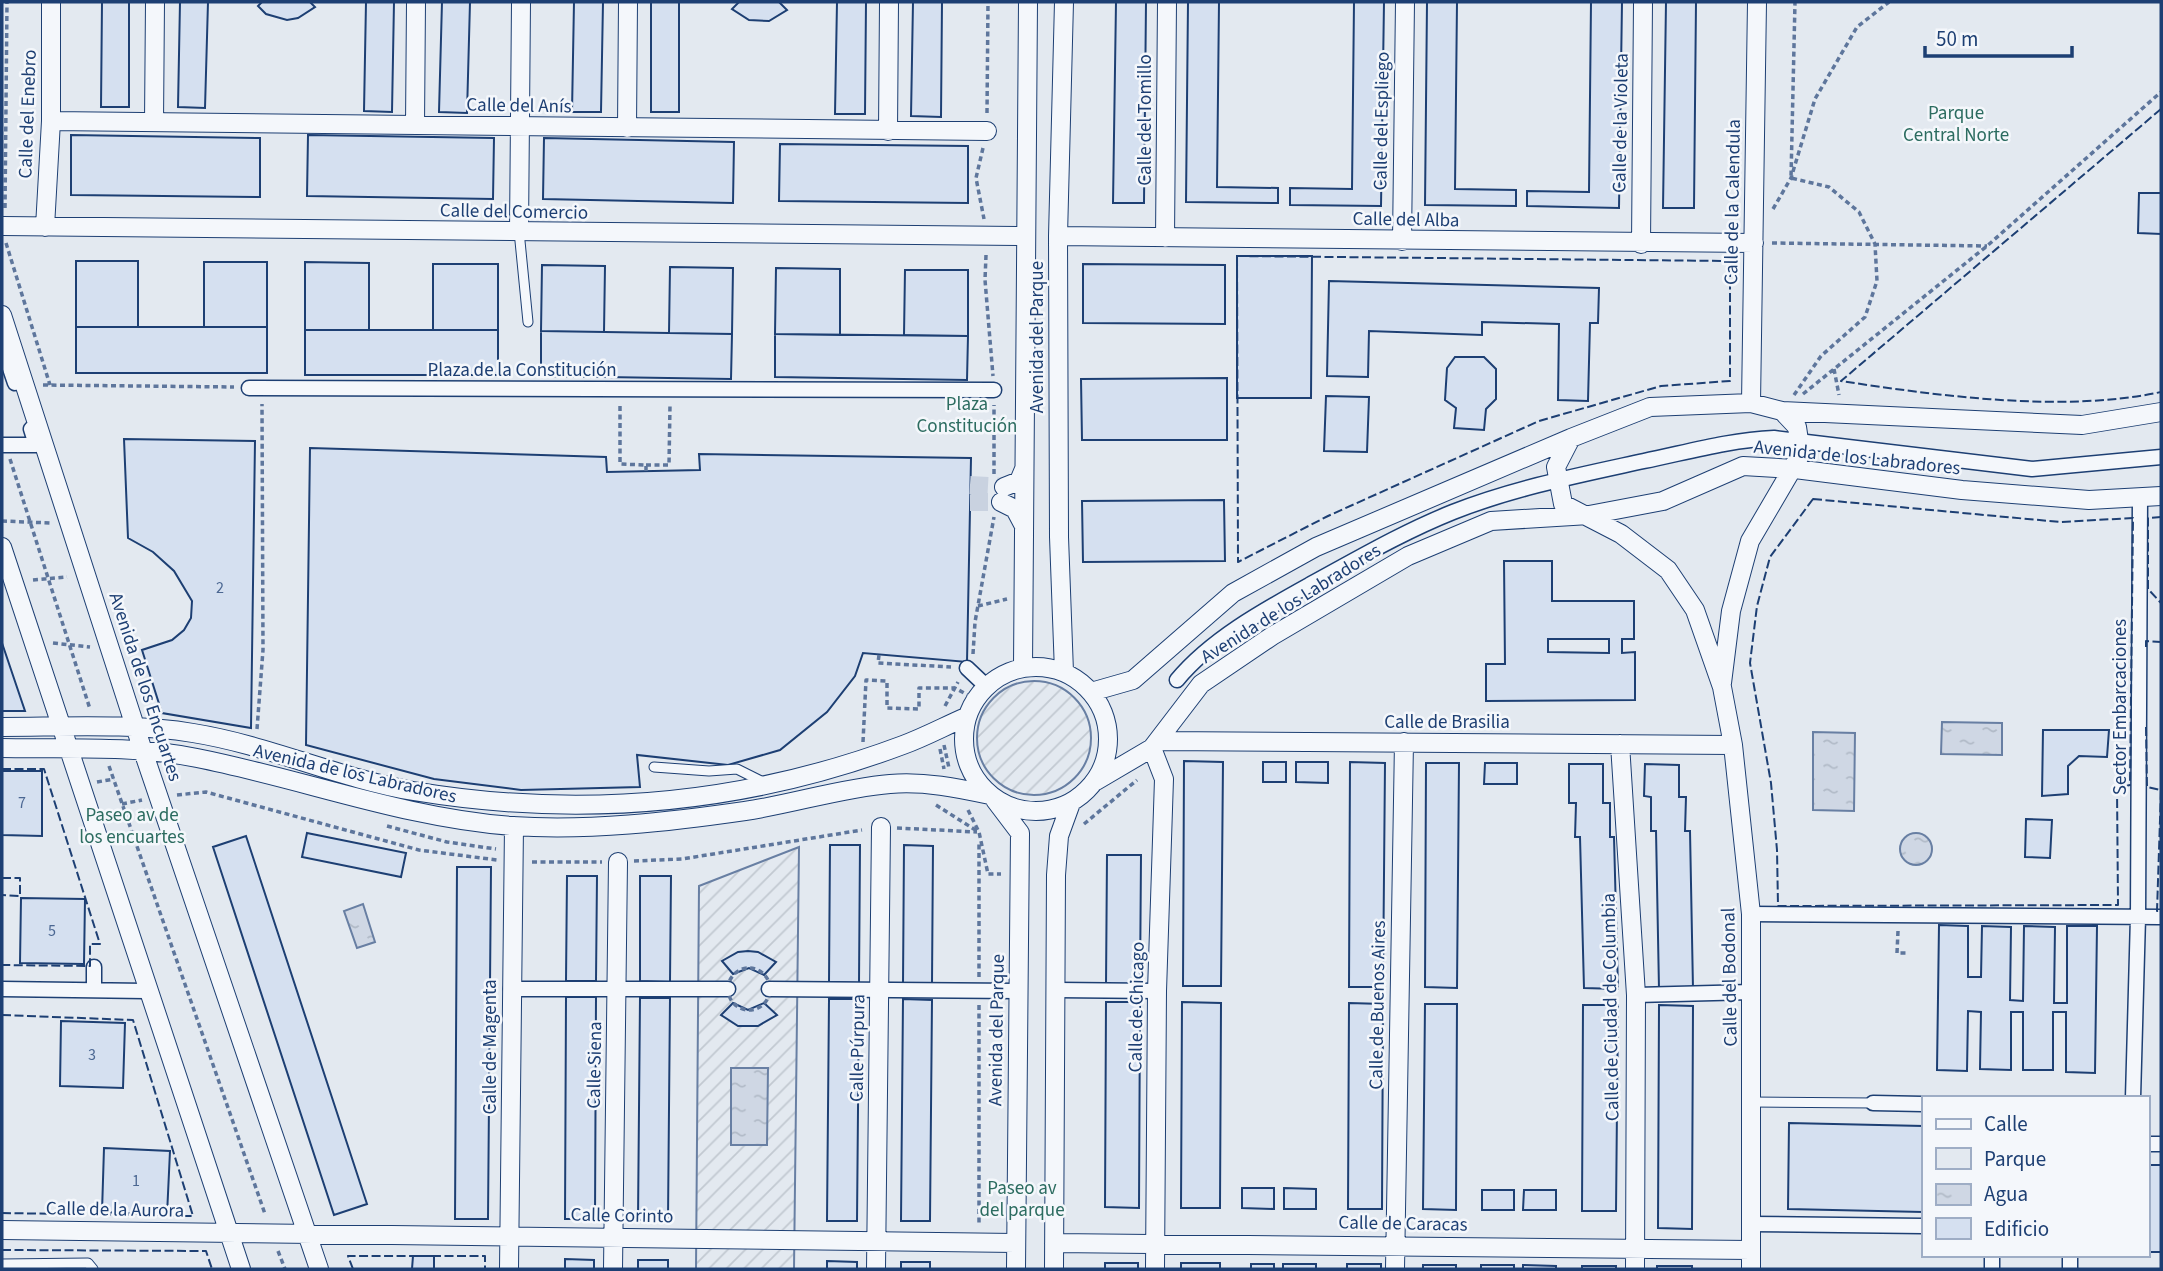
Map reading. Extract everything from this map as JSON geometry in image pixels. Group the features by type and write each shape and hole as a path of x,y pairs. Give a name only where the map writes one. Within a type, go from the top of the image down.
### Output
{"street":[{"name":"Calle del Enebro","path":"45,226 51,121 51,2"},
{"path":"154,122 155,2"},
{"path":"415,125 416,2"},
{"path":"519,231 521,2"},
{"path":"626,128 628,2"},
{"path":"888,131 889,2"},
{"name":"Avenida del Parque","path":"1023,667 1028,2"},
{"name":"Avenida del Parque","path":"1064,2 1058,236 1059,537 1064,672"},
{"name":"Calle del Tomillo","path":"1165,238 1167,2"},
{"name":"Calle del Espliego","path":"1402,241 1405,2"},
{"name":"Calle de la Violeta","path":"1641,244 1643,2"},
{"name":"Calle de la Calendula","path":"1751,403 1757,2"},
{"name":"Calle del Anís","path":"51,121 987,131"},
{"name":"Calle del Comercio","path":"3,226 1025,236"},
{"name":"Calle del Alba","path":"1058,236 1641,244 1754,243"},
{"name":"Avenida de los Encuartes","path":"2,315 143,751 319,1269"},
{"path":"2,345 36,444 3,445"},
{"name":"Plaza de la Constitución","path":"249,388 994,390"},
{"name":"Avenida de los Labradores","path":"1091,692 1133,680 1233,593 1315,547 1650,407 1751,403 1782,411 2082,425 2161,412"},
{"path":"1782,411 1797,427 1801,454 1795,469"},
{"path":"1559,481 1556,467 1571,438"},
{"path":"1177,680 1188,666 1265,610 1393,538 1454,512 1559,481 1739,440 1799,440 2032,469 2161,457"},
{"name":"Avenida de los Labradores","path":"1096,781 1156,750 1201,684 1272,636 1408,556 1491,521 1589,515 1663,501 1743,466 1795,469 1975,491 2089,500 2161,496"},
{"path":"1024,469 1019,481 998,494 1015,509 1024,526"},
{"name":"Calle del Bodonal","path":"1722,687 1731,611 1750,541 1795,469"},
{"name":"Calle del Bodonal","path":"1559,481 1563,504 1589,515 1621,534 1668,569 1695,610 1722,687 1733,745 1751,914 1751,1269"},
{"name":"Sector Embarcaciones","path":"2133,1096 2138,917 2140,497"},
{"path":"2,547 63,727 146,990 241,1269"},
{"path":"1023,667 1044,667 1064,672 1091,692 1104,713 1109,736 1106,760 1096,781 1072,803 1053,810 1033,812 1013,808 992,797 978,783 967,763 963,740 966,717 980,693 1004,674 1023,667"},
{"path":"967,668 980,693"},
{"name":"Avenida de los Labradores","path":"2,727 136,729 192,733 409,790 514,804 573,807 663,803 767,784 904,745 966,717"},
{"name":"Calle de Brasilia","path":"1156,750 1404,743 1733,745"},
{"name":"Calle de Buenos Aires","path":"1395,1269 1404,743"},
{"name":"Calle de Ciudad de Columbia","path":"1620,744 1636,995 1634,1269"},
{"name":"Avenida de los Labradores","path":"2,748 143,751 196,758 404,810 514,826 585,827 670,820 747,811 892,784 952,787 992,797"},
{"name":"Calle de Chicago","path":"1155,1269 1157,991 1164,779 1156,750"},
{"name":"Avenida del Parque","path":"992,797 1020,833 1016,1269"},
{"path":"1054,1269 1059,836 1072,803"},
{"name":"Calle de Magenta","path":"509,1269 514,826"},
{"name":"Calle Púrpura","path":"876,1269 881,827"},
{"name":"Calle Siena","path":"614,1269 618,862"},
{"path":"1751,914 2161,917"},
{"path":"94,967 94,990"},
{"path":"2,989 146,990"},
{"path":"511,989 728,989"},
{"path":"769,989 1019,991"},
{"path":"1057,990 1157,991"},
{"path":"1636,995 1752,992"},
{"path":"1873,1103 1922,1104"},
{"path":"1750,1224 1922,1226"},
{"name":"Calle de la Aurora","path":"2,1230 229,1233"},
{"name":"Calle Corinto","path":"229,1233 1016,1243"},
{"name":"Calle de Caracas","path":"1054,1243 1395,1244 1751,1250"}],"lane":[{"path":"519,231 528,322"},
{"path":"654,767 709,771 737,769 767,784"},
{"path":"1751,1102 1873,1103"},
{"path":"2,1264 88,1263 93,1269"}],"path":[{"path":"6,2 3,226 7,253 50,385 249,388"},
{"path":"988,2 987,131 976,178 987,236 985,280 994,390 998,494 975,622 973,657 944,705 941,728 952,787 979,832 988,874 1020,874"},
{"path":"1791,178 1795,2"},
{"path":"1772,210 1791,178 1815,99 1857,27 1889,2"},
{"path":"1782,411 1987,246 2161,92"},
{"path":"1782,411 1821,356 1865,317 1877,281 1875,244 1859,212 1829,187 1791,178"},
{"path":"1754,243 1987,246"},
{"path":"620,389 620,464 646,465 669,465 670,389"},
{"path":"3,445 96,728"},
{"path":"646,465 646,471"},
{"path":"2,521 29,520 70,525"},
{"path":"14,582 86,575"},
{"path":"33,639 70,647 110,648"},
{"path":"879,654 878,663 967,668"},
{"path":"862,758 866,680 887,681 887,708 919,709 919,688 955,688 980,693"},
{"path":"941,728 952,787"},
{"path":"103,750 285,1269"},
{"path":"1081,826 1156,750"},
{"path":"1898,915 1897,953 1908,953"},
{"path":"749,968 764,975 769,989 764,1003 748,1010 733,1003 728,989 733,974 749,968"}],"green space":[{"path":"2,2 2161,2 2161,1269 2,1269"},
{"path":"1034,681 1056,685 1075,697 1087,716 1091,738 1087,760 1075,779 1056,791 1034,795 1012,791 993,779 981,760 977,738 981,716 993,697 1012,685"},
{"path":"799,847 794,1269 696,1269 699,886"}],"water":[{"path":"1942,722 2002,723 2002,755 1941,754"},
{"path":"1813,732 1855,733 1854,811 1813,810"},
{"path":"1916,833 1927,838 1932,849 1927,860 1916,865 1905,860 1900,849 1905,838"},
{"path":"363,904 375,942 357,948 344,911"},
{"path":"731,1068 768,1068 767,1145 731,1145"}],"building":[{"path":"102,2 129,2 129,107 101,107"},
{"path":"180,2 208,2 205,108 178,107"},
{"path":"262,2 310,2 315,7 298,18 287,20 266,14 258,6"},
{"path":"366,2 394,2 392,112 364,111"},
{"path":"442,2 470,2 467,113 439,112"},
{"path":"574,2 603,2 601,112 572,112"},
{"path":"651,2 679,2 679,112 651,112"},
{"path":"739,2 779,2 787,10 769,21 749,20 732,9"},
{"path":"837,2 866,2 865,114 835,114"},
{"path":"913,2 942,2 941,117 911,116"},
{"path":"1116,2 1146,2 1144,203 1113,203"},
{"path":"1188,2 1219,2 1217,187 1278,188 1278,203 1186,202"},
{"path":"1354,2 1384,2 1381,206 1290,205 1290,188 1352,189"},
{"path":"1427,2 1457,2 1455,189 1516,190 1516,206 1425,205"},
{"path":"1591,2 1622,2 1619,208 1527,206 1527,191 1589,192"},
{"path":"1666,2 1696,2 1694,208 1663,208"},
{"path":"71,135 260,138 260,197 71,195"},
{"path":"308,135 494,138 493,199 307,196"},
{"path":"544,138 734,142 733,203 543,199"},
{"path":"780,144 968,146 968,203 779,201"},
{"path":"2139,193 2161,193 2161,234 2138,233"},
{"path":"1237,256 1312,256 1311,398 1237,398"},
{"path":"76,261 138,261 138,327 76,327"},
{"path":"204,262 267,262 267,327 204,327"},
{"path":"305,262 369,263 369,330 305,330"},
{"path":"433,264 498,264 498,330 433,330"},
{"path":"1083,264 1225,265 1225,324 1083,323"},
{"path":"542,265 605,266 604,332 541,331"},
{"path":"670,267 733,268 732,334 669,333"},
{"path":"776,268 840,269 840,335 775,334"},
{"path":"905,270 968,270 968,336 904,335"},
{"path":"1329,281 1599,288 1598,323 1590,323 1588,401 1558,400 1559,324 1482,322 1482,335 1369,331 1368,377 1327,376"},
{"path":"76,327 267,327 267,373 76,373"},
{"path":"305,330 498,330 498,375 305,375"},
{"path":"541,331 732,334 731,379 541,376"},
{"path":"775,334 968,336 967,380 775,377"},
{"path":"1455,357 1484,357 1496,369 1496,399 1486,409 1484,430 1454,428 1456,408 1445,400 1447,368"},
{"path":"1227,378 1227,440 1082,440 1081,379"},
{"path":"1326,396 1369,397 1367,452 1324,451"},
{"path":"124,439 255,441 251,728 162,713 142,650 172,640 184,630 191,618 192,601 174,571 153,552 128,538"},
{"path":"310,448 606,457 607,472 700,470 699,454 971,458 967,662 863,653 855,676 827,712 780,750 728,765 637,755 640,787 521,790 434,779 306,745"},
{"path":"1224,500 1225,561 1083,562 1082,501"},
{"path":"1504,561 1552,561 1552,601 1634,601 1634,639 1622,639 1622,653 1635,652 1635,700 1486,701 1486,664 1505,664","holes":["1548,639 1609,639 1609,653 1548,652"]},
{"path":"2,643 25,711 2,711"},
{"path":"2043,730 2109,730 2107,757 2079,756 2068,766 2068,794 2042,796"},
{"path":"1184,761 1223,762 1221,986 1183,986"},
{"path":"1263,762 1286,762 1286,782 1263,782"},
{"path":"1296,762 1328,762 1328,783 1296,782"},
{"path":"1350,762 1385,763 1383,987 1349,987"},
{"path":"1426,763 1459,763 1457,988 1425,987"},
{"path":"1485,763 1517,763 1517,784 1484,784"},
{"path":"1569,764 1603,764 1603,803 1610,803 1610,837 1614,837 1618,989 1584,988 1580,837 1575,837 1576,803 1569,803"},
{"path":"1645,764 1679,765 1679,797 1686,797 1685,831 1690,831 1693,989 1659,989 1656,831 1651,831 1651,797 1644,796"},
{"path":"2,771 42,771 42,836 2,835"},
{"path":"2026,819 2052,820 2050,858 2025,857"},
{"path":"307,833 406,853 401,877 302,857"},
{"path":"246,836 367,1204 334,1215 213,847"},
{"path":"830,845 860,845 859,983 829,982"},
{"path":"904,845 933,846 932,983 903,983"},
{"path":"1107,855 1141,855 1140,986 1106,985"},
{"path":"457,867 491,867 488,1219 455,1219"},
{"path":"567,876 597,876 596,981 566,981"},
{"path":"640,876 671,876 670,982 640,981"},
{"path":"21,898 85,899 84,964 20,963"},
{"path":"1939,925 1968,926 1968,977 1981,977 1982,926 2011,927 2010,1000 2023,1001 2024,926 2055,927 2054,1003 2067,1003 2067,926 2097,926 2095,1073 2066,1072 2066,1012 2053,1012 2053,1070 2023,1070 2023,1012 2011,1012 2011,1070 1980,1069 1981,1012 1968,1011 1967,1071 1937,1070"},
{"path":"738,952 758,952 776,962 764,975 749,968 733,974 722,961"},
{"path":"566,997 596,997 595,1219 565,1219"},
{"path":"640,998 670,998 668,1220 638,1220"},
{"path":"829,999 859,999 857,1221 827,1221"},
{"path":"903,999 932,1000 930,1221 901,1221"},
{"path":"1106,1002 1140,1002 1139,1208 1105,1207"},
{"path":"1182,1002 1221,1003 1220,1208 1181,1208"},
{"path":"733,1003 748,1010 764,1003 777,1015 758,1026 738,1026 721,1015"},
{"path":"1349,1003 1383,1004 1382,1209 1348,1209"},
{"path":"1425,1004 1457,1004 1456,1210 1423,1209"},
{"path":"1583,1005 1618,1005 1616,1211 1582,1211"},
{"path":"1659,1005 1693,1006 1692,1229 1658,1228"},
{"path":"61,1021 125,1023 123,1088 60,1086"},
{"path":"1789,1123 1922,1126 1922,1212 1788,1209"},
{"path":"104,1148 170,1151 167,1215 102,1212"},
{"path":"2149,1165 2161,1165 2161,1252 2149,1252"},
{"path":"1242,1188 1274,1188 1274,1209 1242,1208"},
{"path":"1284,1188 1316,1189 1316,1209 1284,1209"},
{"path":"1482,1190 1514,1190 1514,1210 1482,1210"},
{"path":"1524,1190 1556,1190 1556,1210 1523,1210"},
{"path":"413,1256 434,1256 434,1269 412,1269"},
{"path":"565,1259 594,1260 594,1269 565,1269"},
{"path":"638,1260 668,1260 668,1269 638,1269"},
{"path":"827,1261 857,1262 857,1269 827,1269"},
{"path":"901,1262 930,1262 930,1269 901,1269"},
{"path":"1105,1263 1138,1263 1138,1269 1105,1269"},
{"path":"1181,1263 1220,1263 1220,1269 1181,1269"},
{"path":"1251,1264 1274,1264 1274,1269 1251,1269"},
{"path":"1283,1264 1316,1264 1316,1269 1283,1269"},
{"path":"1347,1264 1381,1264 1381,1269 1347,1269"},
{"path":"1423,1265 1456,1265 1456,1269 1423,1269"},
{"path":"1481,1265 1514,1265 1514,1269 1481,1269"},
{"path":"1523,1265 1556,1266 1556,1269 1523,1269"},
{"path":"1582,1266 1616,1266 1616,1269 1582,1269"},
{"path":"1657,1266 1692,1266 1692,1269 1657,1269"}],"tunnel":[{"path":"970,485 1004,487"},
{"path":"970,502 1001,502"}],"fence":[{"path":"2161,109 1841,381 1960,397 2043,402 2123,398 2161,392"},
{"path":"1237,256 1730,261 1730,381 1661,386 1539,421 1328,516 1238,562 1237,256"},
{"path":"1813,499 2060,522 2133,518 2130,785 2117,788 2118,905 1778,906 1777,850 1771,783 1750,663 1757,606 1770,557 1813,499"},
{"path":"2161,517 2148,518 2148,589 2161,603"},
{"path":"2146,647 2146,641 2161,642"},
{"path":"2146,727 2147,787 2161,790 2157,911 2161,911"},
{"path":"2,769 44,769 100,944 90,944 90,966 2,965"},
{"path":"2,878 20,878 20,896 2,895"},
{"path":"2,1015 133,1020 193,1216 163,1216"},
{"path":"2,1213 135,1215"},
{"path":"2,1250 206,1251 212,1269"},
{"path":"353,1269 348,1256 418,1256"},
{"path":"432,1256 485,1256 485,1269"}],"park label":[{"name":"Parque Central Norte","path":"1956,124"},
{"name":"Plaza Constitución","path":"967,415"},
{"name":"Paseo av de los encuartes","path":"132,826"},
{"name":"Paseo av del parque","path":"1022,1199"}]}
